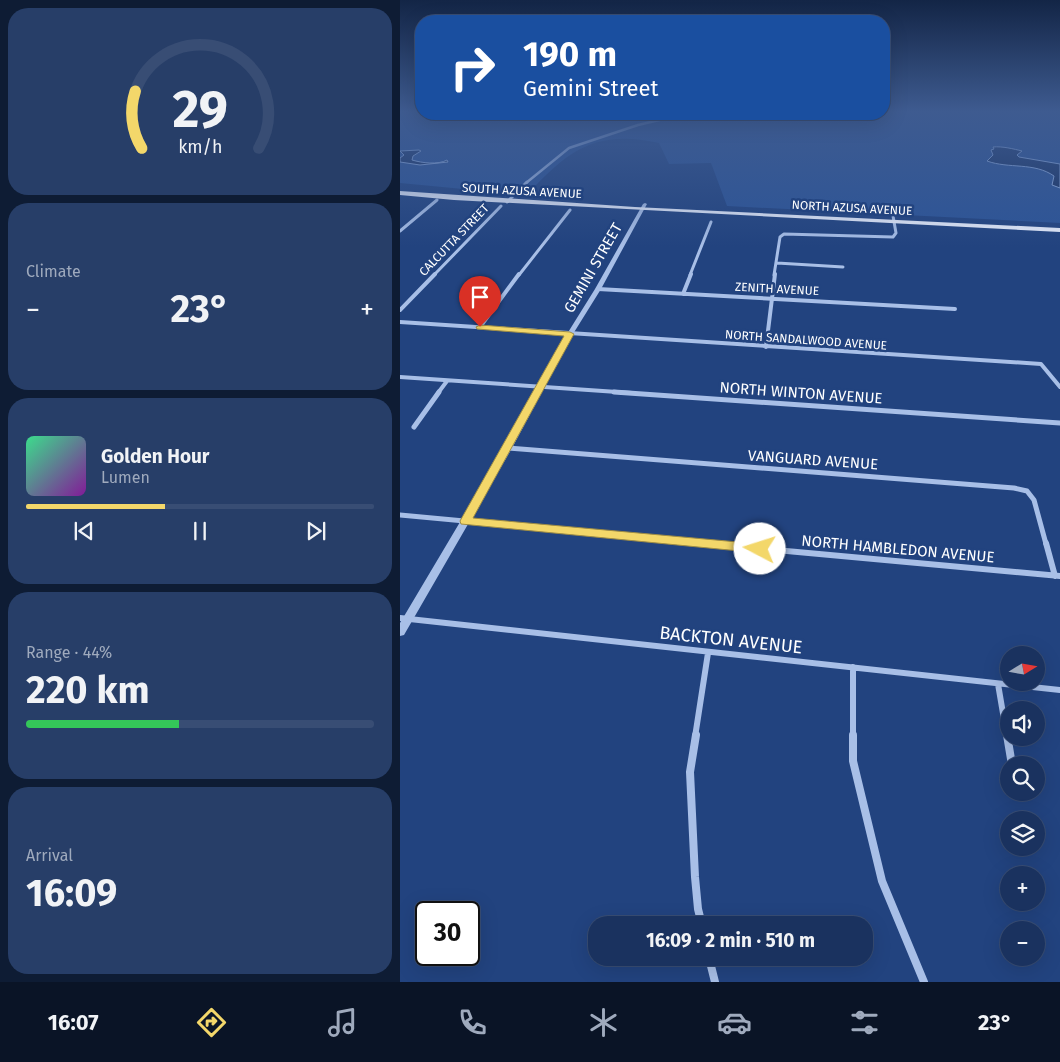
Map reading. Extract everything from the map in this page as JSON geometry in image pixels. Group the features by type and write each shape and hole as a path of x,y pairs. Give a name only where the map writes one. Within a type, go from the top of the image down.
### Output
{"main road":[{"name":"SOUTH AZUSA AVENUE","path":"400,188 507,202"},
{"name":"SOUTH AZUSA AVENUE","path":"400,193 507,202 644,207"},
{"name":"NORTH AZUSA AVENUE","path":"644,207 719,208 1060,230"},
{"name":"NORTH AZUSA AVENUE","path":"644,207 690,212 1060,224"},
{"path":"690,212 719,208"}],"street":[{"name":"CALCUTTA STREET","path":"400,310 533,176 559,156"},
{"path":"400,231 437,200"},
{"name":"GEMINI STREET","path":"400,632 404,618 466,521 570,334 598,289 644,207"},
{"path":"480,327 547,237 570,210"},
{"path":"766,347 780,237 784,234 893,237 896,234 894,219"},
{"path":"683,294 710,222"},
{"path":"777,263 843,267"},
{"name":"ZENITH AVENUE","path":"598,289 955,309"},
{"name":"NORTH SANDALWOOD AVENUE","path":"400,322 1041,364 1060,387"},
{"name":"NORTH WINTON AVENUE","path":"400,377 1060,423"},
{"path":"414,427 447,381"},
{"name":"VANGUARD AVENUE","path":"508,448 1014,488 1027,491 1034,500 1058,576"},
{"name":"NORTH HAMBLEDON AVENUE","path":"400,515 1058,576"},
{"name":"BACKTON AVENUE","path":"404,618 708,653 1060,690"},
{"path":"700,916 695,877 690,772 708,653"},
{"path":"853,667 853,761 882,881 924,982"},
{"path":"998,684 1010,756"},
{"path":"711,966 715,982"}],"shaded area":[{"path":"400,156 569,156 527,195 400,183"},
{"path":"403,156 413,156 412,160 439,163 420,165 400,162 400,158"},
{"path":"665,156 1060,156 1060,223 727,206 711,163 669,164"},
{"path":"992,156 1018,156 1060,164 1060,188 1052,185 1054,176 1038,169 987,161"}],"route":[{"path":"480,327 570,334 466,521 760,549"}]}
